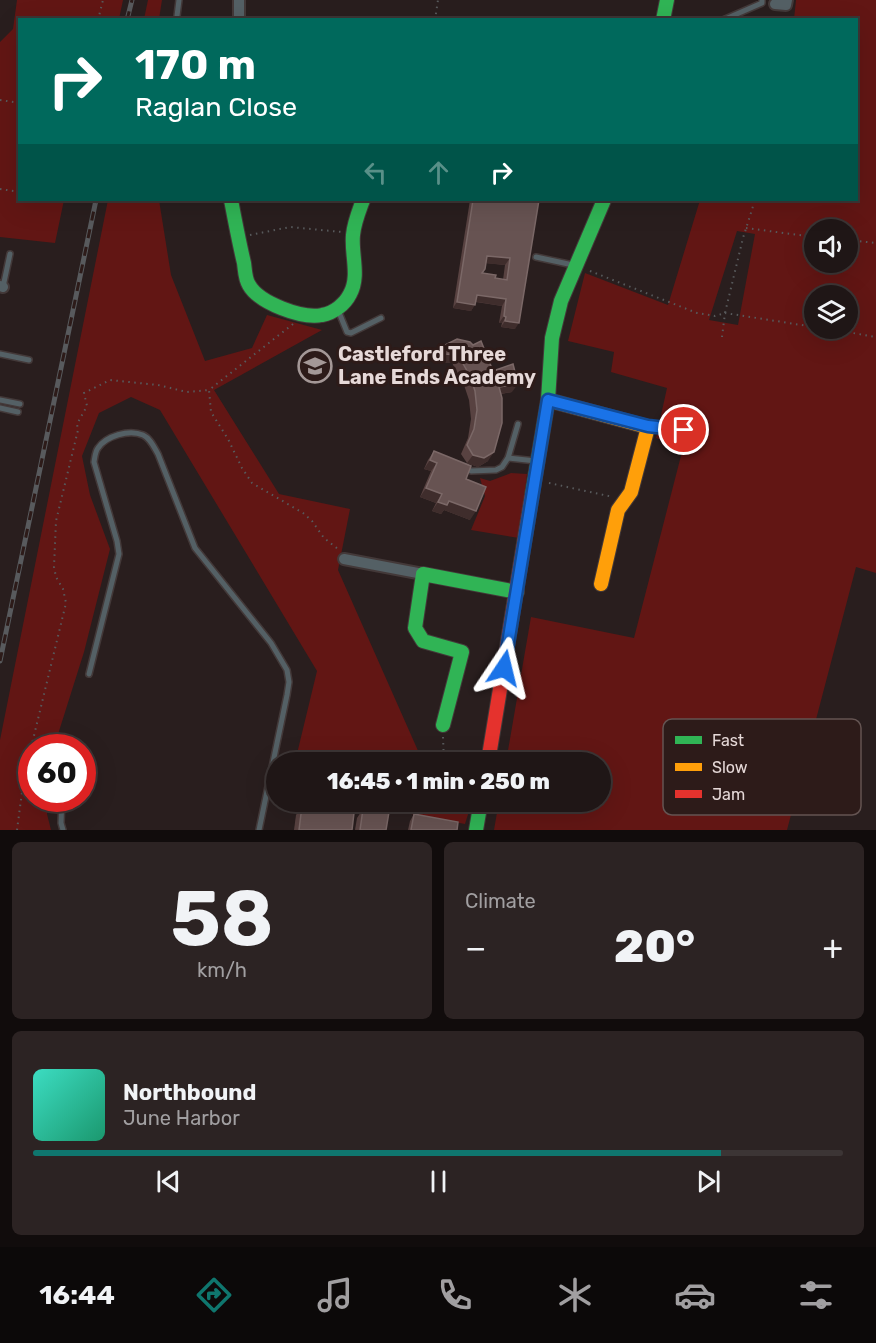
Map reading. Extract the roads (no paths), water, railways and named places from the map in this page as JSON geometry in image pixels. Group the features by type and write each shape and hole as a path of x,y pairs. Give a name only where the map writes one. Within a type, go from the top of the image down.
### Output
{"street":[{"path":"238,0 237,11 240,18"},
{"path":"663,18 667,0"},
{"path":"775,4 786,5 786,0"},
{"path":"231,201 248,284 256,295 265,302 304,315 324,316 337,309 348,299 354,286 354,233 363,201"},
{"path":"490,752 548,400 552,338 561,301 604,201"},
{"path":"548,400 648,426 631,492 618,510 601,584"},
{"path":"344,559 517,592"},
{"path":"423,574 415,628 423,641 462,652 443,725"},
{"path":"476,830 479,812"}],"lane":[{"path":"177,16 179,0"},
{"path":"728,18 762,3 762,0"},
{"path":"2,286 10,254"},
{"path":"537,257 576,266"},
{"path":"337,309 347,332 351,333 381,318"},
{"path":"0,354 29,360"},
{"path":"0,400 20,404"},
{"path":"0,408 18,412"},
{"path":"458,462 471,471 496,470 502,467 508,458 518,424"},
{"path":"648,426 684,430"},
{"path":"89,674 119,554 94,462 96,449 105,441 118,435 135,433 144,435 158,454 195,548 271,643 287,670 289,682 287,695 259,830"},
{"path":"508,458 538,461"},
{"path":"61,812 63,830"}],"railway":[{"path":"128,18 132,0"},
{"path":"0,661 96,201"}],"place":[{"name":"Castleford Three Lane Ends Academy","path":"315,366"}]}
